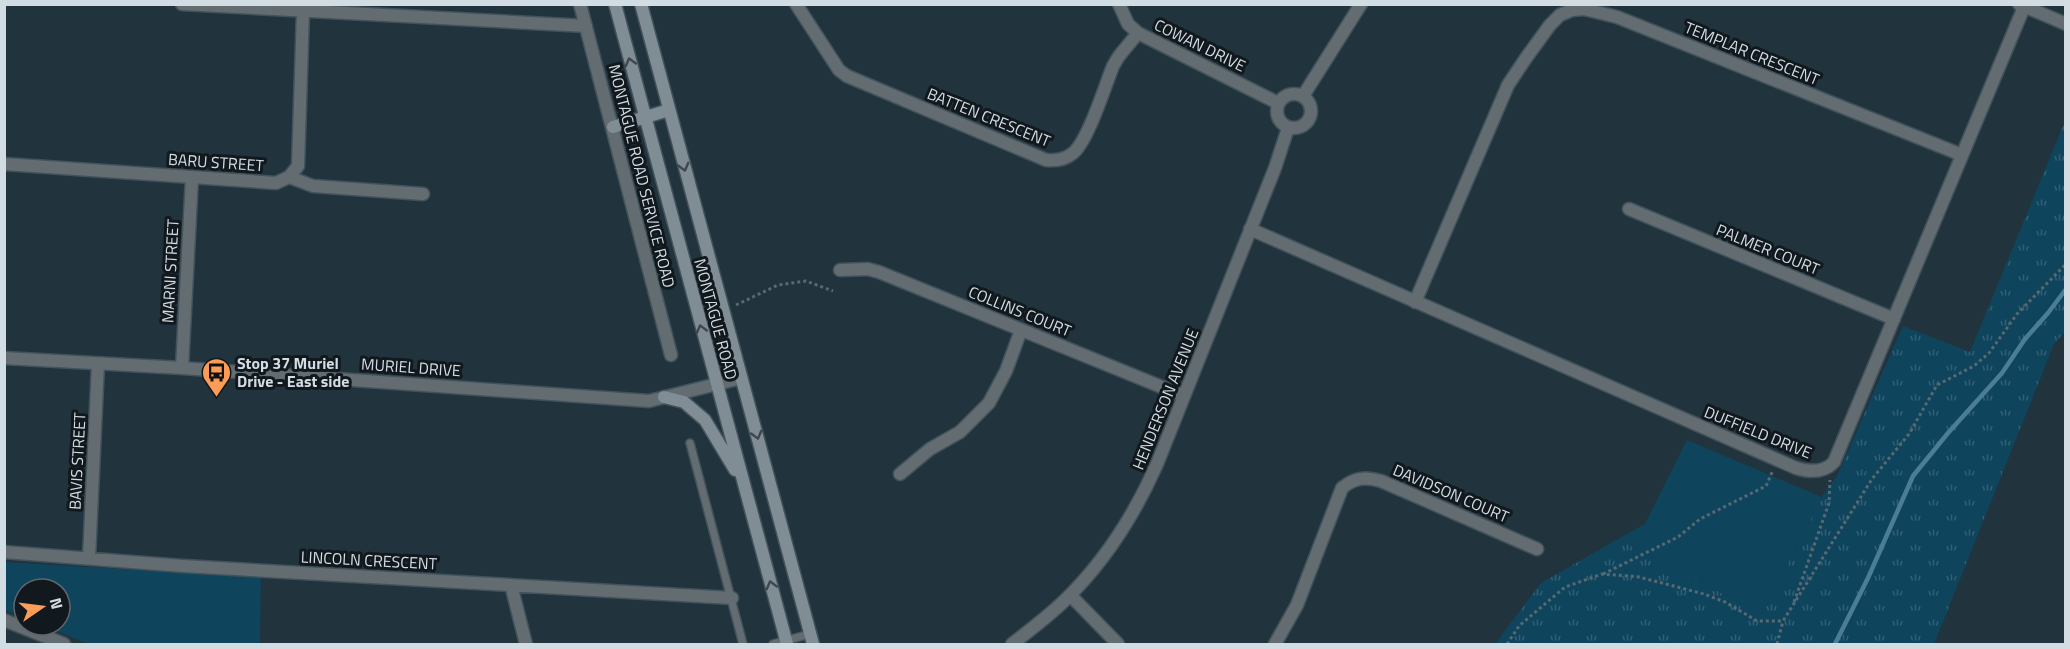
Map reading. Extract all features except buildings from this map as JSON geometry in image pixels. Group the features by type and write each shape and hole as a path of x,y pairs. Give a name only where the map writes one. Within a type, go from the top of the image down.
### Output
{"main road":[{"name":"MONTAGUE ROAD","path":"615,4 744,484 782,644"},
{"name":"MONTAGUE ROAD","path":"641,4 813,641"},
{"path":"613,127 669,110"},
{"path":"664,397 684,402 705,420 744,484"}],"street":[{"path":"182,4 586,26"},
{"name":"MONTAGUE ROAD SERVICE ROAD","path":"580,4 671,355"},
{"name":"BATTEN CRESCENT","path":"796,4 839,70 846,76 1046,160 1056,161 1066,158 1080,146 1113,66 1138,33"},
{"name":"COWAN DRIVE","path":"1119,4 1128,24 1138,33 1278,103"},
{"path":"1303,96 1361,4"},
{"path":"2021,6 2066,24"},
{"name":"DUFFIELD DRIVE","path":"1250,229 1777,460 1808,471 1830,466 1834,462 1894,319 2021,6"},
{"name":"TEMPLAR CRESCENT","path":"1415,302 1508,85 1550,25 1560,15 1572,10 1584,9 1617,17 1962,155"},
{"path":"289,177 298,166 303,11"},
{"path":"1290,94 1303,96 1311,106 1309,120 1298,128 1288,128 1277,115 1278,103 1290,94"},
{"name":"HENDERSON AVENUE","path":"1012,645 1070,595 1101,559 1135,511 1157,464 1288,128"},
{"name":"BARU STREET","path":"4,164 276,183 289,177 313,186 423,194"},
{"name":"MARNI STREET","path":"182,368 192,177"},
{"name":"PALMER COURT","path":"1629,209 1894,319"},
{"name":"COLLINS COURT","path":"840,270 868,269 879,272 1184,396"},
{"path":"900,474 930,449 960,432 989,403 1006,371 1021,330"},
{"name":"MURIEL DRIVE","path":"4,358 182,368 649,401 741,378"},
{"name":"BAVIS STREET","path":"89,558 98,364"},
{"name":"DAVIDSON COURT","path":"1275,645 1297,604 1342,488 1359,478 1381,481 1537,549"},
{"name":"LINCOLN CRESCENT","path":"4,552 732,598"},
{"path":"512,585 526,645"},
{"path":"1070,595 1118,645"},
{"path":"4,620 64,645"}],"lane":[{"path":"690,443 743,645"},
{"name":"MONTAGUE ROAD","path":"782,644 813,641"}],"path":[{"path":"1777,645 1783,621 1872,479 1909,434 1937,385 1974,366 1989,353 2017,314 2066,264"},
{"path":"736,305 778,285 806,281 833,291"},
{"path":"1507,645 1519,626 1566,587 1602,574 1678,537 1700,519 1766,486 1777,460"},
{"path":"1792,608 1829,502 1830,466"},
{"path":"1602,574 1639,577 1704,594 1725,602 1757,621 1783,621"}],"green space":[{"path":"2065,121 2065,332 2054,344 1934,644 1495,644 1541,583 1618,539 1762,614 1822,497 1837,476 1903,326 1970,352"},
{"path":"1687,440 1822,497 1762,614 1618,539 1645,524"},
{"path":"4,562 261,577 259,644 89,644 71,637 72,577 12,577 12,613 5,610"}],"waterway":[{"path":"1835,644 1868,578 1913,476 2002,373 2025,339 2066,289"}],"place":[{"name":"Stop 37 Muriel Drive - East side","path":"216,398"}]}
